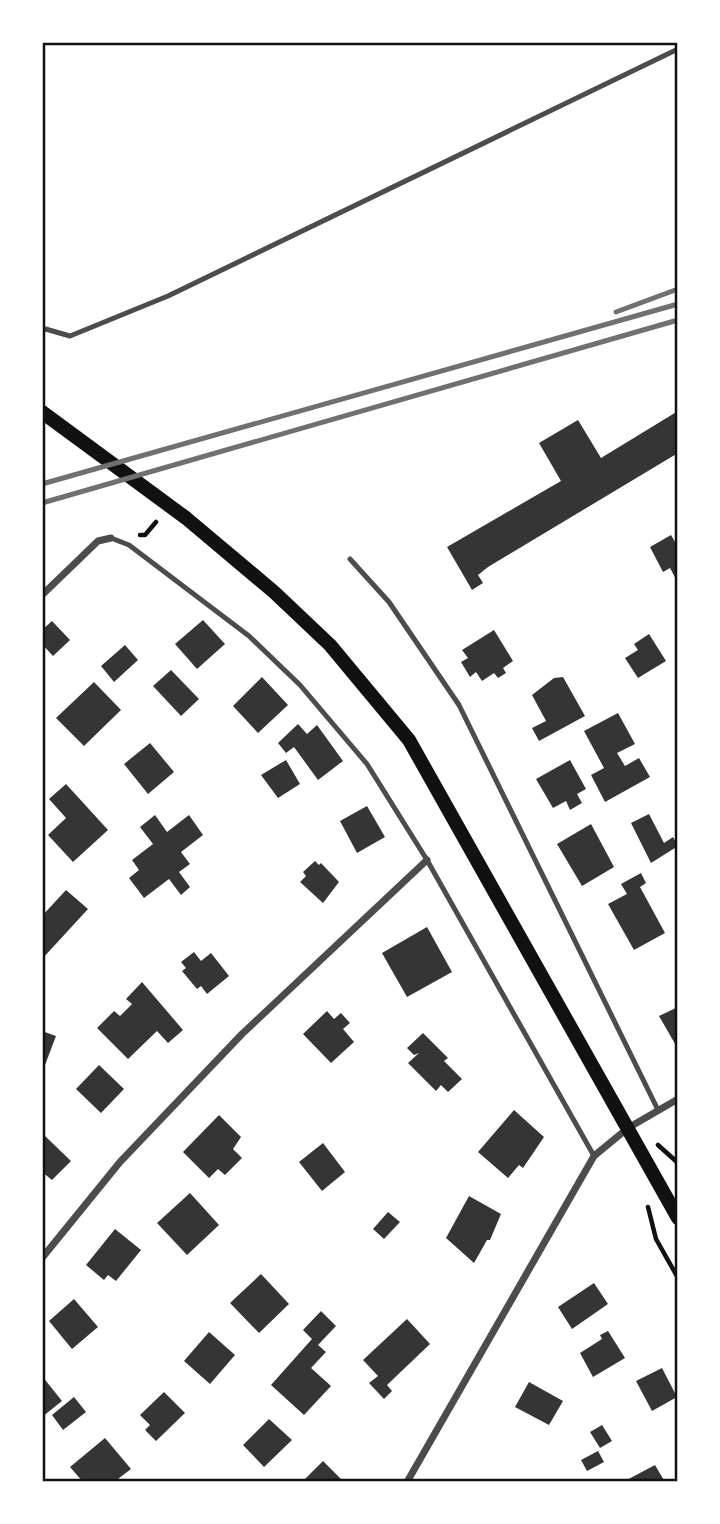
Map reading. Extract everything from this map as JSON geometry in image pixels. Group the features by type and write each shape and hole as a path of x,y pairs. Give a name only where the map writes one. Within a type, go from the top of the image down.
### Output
{"main road":[{"path":"48,417 186,518 274,592 330,645 409,740 678,1218"}],"street":[{"path":"42,595 98,541 111,538"},
{"path":"42,1258 120,1162 242,1034 427,860"},
{"path":"407,1482 594,1156 628,1128 678,1099"}],"lane":[{"path":"42,328 70,336 168,296 678,49"},
{"path":"111,538 129,545 249,636 300,685 367,764 427,860 594,1156"},
{"path":"350,559 389,602 459,705 659,1110"}],"path":[{"path":"647,1203 656,1239 678,1279"}],"building":[{"path":"678,411 678,453 488,567 478,575 483,583 472,590 447,547 561,481 539,443 578,420 601,458"},
{"path":"671,535 678,547 678,583 670,568 663,572 650,547"},
{"path":"203,620 225,644 197,669 175,644"},
{"path":"52,621 70,640 53,656 42,644 42,630"},
{"path":"494,630 513,661 503,668 506,673 498,678 494,673 482,681 476,672 470,677 461,662 468,658 462,650"},
{"path":"649,634 666,661 638,678 625,658 638,650 634,644"},
{"path":"125,645 138,660 114,682 101,666"},
{"path":"171,670 199,699 181,716 153,686"},
{"path":"262,677 288,705 258,733 233,706"},
{"path":"563,677 585,716 539,741 532,728 546,721 532,695 554,678"},
{"path":"94,682 121,710 84,746 56,718"},
{"path":"618,713 635,744 617,753 625,766 639,758 650,777 605,802 591,775 604,768 584,731"},
{"path":"298,724 307,734 317,725 343,761 318,780 294,747 286,753 278,743"},
{"path":"150,743 174,772 148,794 124,764"},
{"path":"286,760 300,784 278,798 261,775"},
{"path":"570,760 586,789 577,794 582,803 570,810 566,801 553,808 536,779"},
{"path":"66,784 108,830 73,862 48,835 66,818 49,799"},
{"path":"367,806 385,837 357,853 340,821"},
{"path":"649,814 664,843 673,837 678,846 651,863 631,823"},
{"path":"155,815 167,832 189,815 203,835 181,852 190,864 179,872 190,887 181,895 169,879 144,898 129,878 139,870 132,860 153,844 140,827"},
{"path":"591,824 614,867 582,886 557,844"},
{"path":"315,861 319,865 321,863 339,882 323,903 300,882 306,876 303,872"},
{"path":"641,873 646,883 640,887 665,933 634,950 608,904 627,894 621,884"},
{"path":"66,890 88,909 42,959 42,916"},
{"path":"427,927 452,972 407,997 382,953"},
{"path":"194,952 201,961 211,953 229,976 207,994 201,986 197,989 182,971 186,968 181,962"},
{"path":"142,982 183,1030 168,1043 157,1031 128,1059 97,1028 114,1011 120,1016 132,1004 126,999"},
{"path":"678,1007 678,1049 659,1016"},
{"path":"327,1011 334,1019 341,1013 350,1023 343,1029 354,1042 331,1063 303,1034"},
{"path":"42,1031 56,1036 45,1065 42,1064"},
{"path":"423,1033 448,1058 444,1061 462,1079 448,1092 441,1085 436,1091 408,1063 419,1053 414,1055 407,1048"},
{"path":"99,1065 124,1089 101,1113 76,1089"},
{"path":"514,1110 544,1137 523,1168 519,1165 508,1178 478,1152"},
{"path":"219,1115 241,1137 233,1149 242,1158 225,1175 218,1169 209,1178 183,1152"},
{"path":"45,1136 71,1161 52,1180 42,1172 42,1139"},
{"path":"323,1143 345,1172 322,1191 299,1162"},
{"path":"190,1193 219,1225 187,1255 157,1223"},
{"path":"469,1196 501,1214 490,1240 487,1240 474,1263 446,1238"},
{"path":"388,1212 400,1222 384,1239 373,1229"},
{"path":"115,1229 141,1250 116,1281 108,1275 104,1280 86,1265"},
{"path":"261,1274 289,1304 259,1333 230,1303"},
{"path":"594,1283 608,1304 572,1329 558,1307"},
{"path":"74,1299 98,1327 72,1349 49,1321"},
{"path":"321,1311 336,1326 318,1345 326,1352 311,1368 331,1386 304,1415 271,1385 312,1339 303,1330"},
{"path":"407,1319 430,1344 387,1385 392,1391 384,1399 369,1383 378,1376 363,1360"},
{"path":"608,1331 625,1358 593,1377 580,1353 602,1339 600,1335"},
{"path":"209,1332 235,1355 210,1384 184,1361"},
{"path":"662,1368 677,1397 652,1411 636,1381"},
{"path":"42,1376 62,1401 42,1417"},
{"path":"529,1382 563,1401 549,1425 515,1407"},
{"path":"164,1392 185,1413 156,1441 145,1430 150,1425 140,1415"},
{"path":"74,1397 86,1412 63,1430 52,1415"},
{"path":"269,1419 292,1440 264,1467 243,1445"},
{"path":"602,1425 612,1441 600,1448 590,1432"},
{"path":"105,1438 131,1469 114,1482 83,1482 70,1467"},
{"path":"598,1451 604,1462 587,1471 581,1460"},
{"path":"323,1461 344,1482 302,1482"},
{"path":"655,1465 665,1482 623,1482"}],"railway":[{"path":"616,312 678,289"},
{"path":"42,484 678,304"},
{"path":"42,503 678,320"}]}
